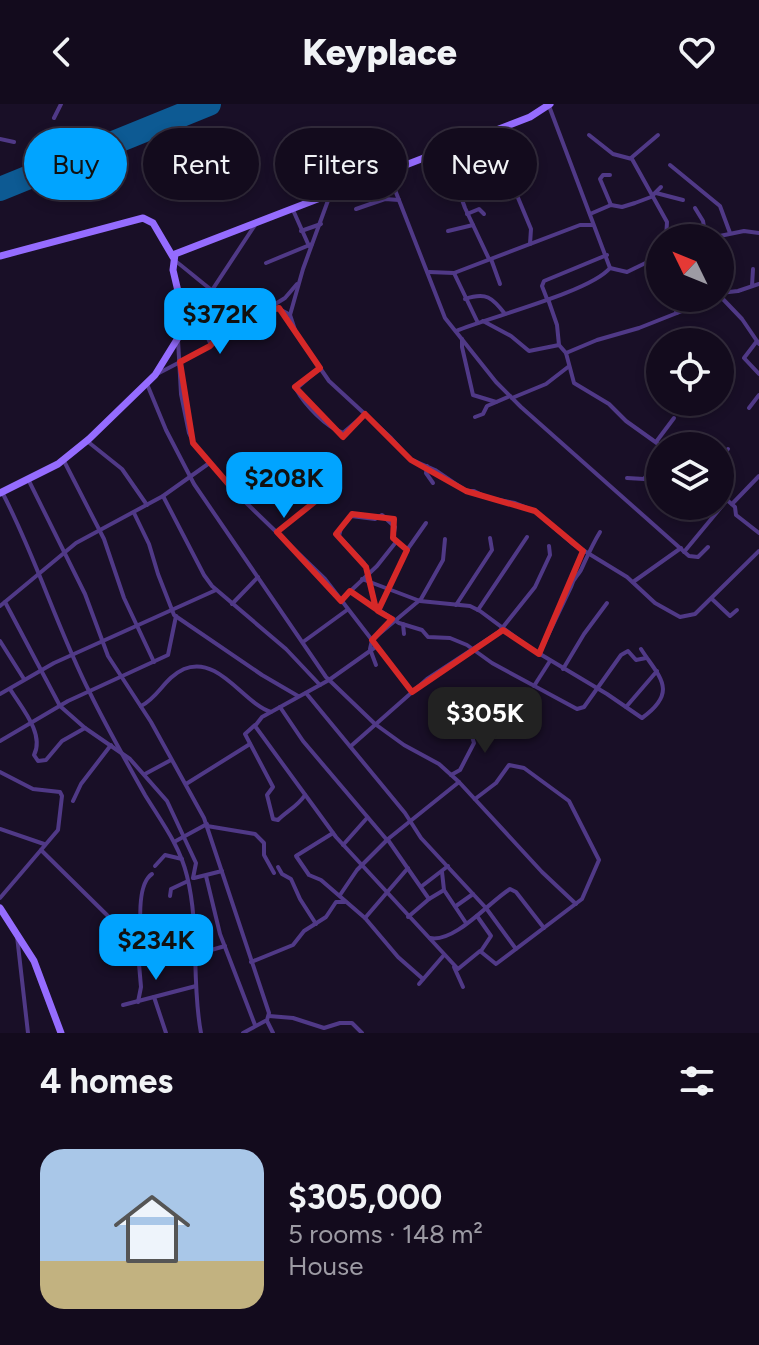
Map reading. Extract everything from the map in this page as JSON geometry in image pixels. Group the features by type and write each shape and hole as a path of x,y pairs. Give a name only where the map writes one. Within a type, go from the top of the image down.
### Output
{"street":[{"path":"54,118 61,104"},
{"path":"499,128 530,117 549,105 610,268"},
{"path":"589,135 613,154 631,158 667,224"},
{"path":"631,158 658,135"},
{"path":"0,139 14,142"},
{"path":"670,165 720,206 727,224"},
{"path":"610,175 603,175 600,179 611,205"},
{"path":"590,214 611,205 625,207 653,195 661,187"},
{"path":"653,195 683,200"},
{"path":"186,325 175,282 173,258 179,252 313,200"},
{"path":"329,200 310,246 290,315 296,333 331,383 408,458 427,466 466,491 535,511 586,554 601,560 633,582 655,603 680,617 695,614 759,551"},
{"path":"356,209 382,200"},
{"path":"399,200 443,313 511,397 682,550 696,558 708,547"},
{"path":"462,200 500,284"},
{"path":"518,200 532,236 530,244"},
{"path":"292,208 310,246"},
{"path":"695,208 704,224"},
{"path":"467,214 480,209 484,214"},
{"path":"0,256 143,218 153,223 173,258 213,289 236,305 264,308"},
{"path":"201,1033 196,1005 197,953 190,880 174,842 119,750 89,692 1,493 64,461 147,384 256,223"},
{"path":"429,272 454,273 585,223 595,225"},
{"path":"301,231 321,224"},
{"path":"448,231 473,225"},
{"path":"734,233 759,233"},
{"path":"532,236 544,239"},
{"path":"266,263 310,246"},
{"path":"607,255 544,281 542,286 574,383 604,401 646,435"},
{"path":"610,268 627,272 646,262"},
{"path":"456,331 548,299 603,275 610,268"},
{"path":"752,286 753,269"},
{"path":"454,273 465,299 480,322 511,336 529,351 559,345"},
{"path":"155,375 211,345 232,321 285,298 299,282"},
{"path":"734,291 759,284"},
{"path":"465,299 482,295 496,302 505,314"},
{"path":"272,306 290,315"},
{"path":"196,312 211,345"},
{"path":"732,312 758,343 744,358 759,374"},
{"path":"566,353 677,313"},
{"path":"178,339 181,388 189,433 195,446 237,494 325,579 412,692"},
{"path":"462,339 473,395 496,402"},
{"path":"475,417 482,415 486,407 496,402 546,384 568,367"},
{"path":"320,368 296,389 311,409 343,433 365,414"},
{"path":"147,384 189,476 329,680 375,724 437,763 459,782 576,904"},
{"path":"749,408 759,395"},
{"path":"666,432 674,418"},
{"path":"87,441 122,469 147,505"},
{"path":"64,461 100,532 136,625 154,662"},
{"path":"237,494 274,463 312,496 314,502 277,532"},
{"path":"190,880 197,866 174,811 145,774 119,750 85,728 60,706 3,604 76,543 163,496 209,464"},
{"path":"427,466 426,473 433,483"},
{"path":"627,478 644,479 646,476"},
{"path":"734,502 759,476"},
{"path":"28,479 91,607 113,664 172,759 207,825 273,1033"},
{"path":"163,496 204,575 216,590 286,649 320,685"},
{"path":"734,510 736,515 759,533"},
{"path":"134,513 176,616 298,696"},
{"path":"368,573 364,563 339,536 347,519 354,515 374,519 382,515 395,527 393,536 396,542 407,550"},
{"path":"633,582 682,550 708,520"},
{"path":"388,589 407,550 426,523"},
{"path":"539,654 586,554 600,532"},
{"path":"478,610 527,537"},
{"path":"456,605 492,550 490,538"},
{"path":"376,665 370,651 372,640 420,601 443,560 445,539"},
{"path":"341,601 377,566 396,542"},
{"path":"351,746 432,676 502,629 535,587 550,555 549,546"},
{"path":"232,604 258,576"},
{"path":"362,579 420,601 478,610 539,654 642,718 652,710 663,690 663,680 641,649"},
{"path":"0,694 72,654 216,590"},
{"path":"351,592 395,621 422,630 428,637 453,639 474,649 492,663 577,709 583,708 621,655 628,651 637,660 646,658"},
{"path":"712,599 730,616 737,610"},
{"path":"563,669 607,603"},
{"path":"303,642 347,610"},
{"path":"0,741 60,706 169,654 176,616"},
{"path":"403,624 404,634"},
{"path":"0,641 24,679"},
{"path":"305,795 297,806 275,821 267,795 273,787 245,734 271,712 329,680 377,646"},
{"path":"534,686 550,661"},
{"path":"141,706 155,697 168,678 197,667 215,670 226,681 244,691 258,706 271,712"},
{"path":"626,707 657,671"},
{"path":"9,689 31,723 38,747 34,755 40,761 47,758 62,741 85,728"},
{"path":"306,693 411,821 421,838 486,908 516,949"},
{"path":"280,707 298,734 409,868 429,899"},
{"path":"451,775 460,770 474,743 471,733 462,724"},
{"path":"255,725 361,867 458,969 481,951 491,936 477,916"},
{"path":"186,784 250,744"},
{"path":"73,801 81,784 111,745"},
{"path":"145,774 172,759"},
{"path":"475,799 496,783 509,765 524,768 570,802 599,860 589,888 576,904 495,965 481,951"},
{"path":"0,772 33,789 61,794 59,827 0,898"},
{"path":"340,895 387,840 459,782"},
{"path":"343,845 367,818"},
{"path":"174,842 207,825 257,834 264,843 264,854 274,873"},
{"path":"0,829 44,844"},
{"path":"333,833 296,857 310,877 321,880 340,895 423,979"},
{"path":"41,850 112,920 116,920 123,931 128,934 140,931"},
{"path":"155,866 165,855 182,859"},
{"path":"422,886 448,866"},
{"path":"278,867 282,874 291,879 316,924"},
{"path":"365,918 409,868"},
{"path":"170,896 171,889 222,871"},
{"path":"442,872 444,890 466,923"},
{"path":"144,960 140,931 142,889 152,874"},
{"path":"206,876 225,946 255,1026"},
{"path":"428,938 437,940 466,923 511,889 532,910 544,928"},
{"path":"408,917 444,890"},
{"path":"456,906 473,894"},
{"path":"251,962 292,946 303,933 326,917 336,902 346,902"},
{"path":"0,908 34,961 61,1033"},
{"path":"17,932 28,1033"},
{"path":"138,1002 141,987 139,964 144,960 173,961 225,946"},
{"path":"419,984 444,955"},
{"path":"453,965 463,987"},
{"path":"123,1005 196,986"},
{"path":"154,997 166,1033"},
{"path":"243,1033 268,1018 293,1018 319,1030 340,1023 352,1023 362,1033"}],"highlighted area":[{"path":"279,308 320,368 295,387 343,437 365,414 411,460 466,491 535,511 583,551 539,654 503,630 412,692 372,640 392,619 378,611 407,550 393,538 394,519 352,514 336,534 366,567 376,609 350,591 341,601 277,532 317,500 274,461 237,494 193,443 180,362 210,346 234,320"}],"runway":[{"path":"0,189 209,104"}]}
